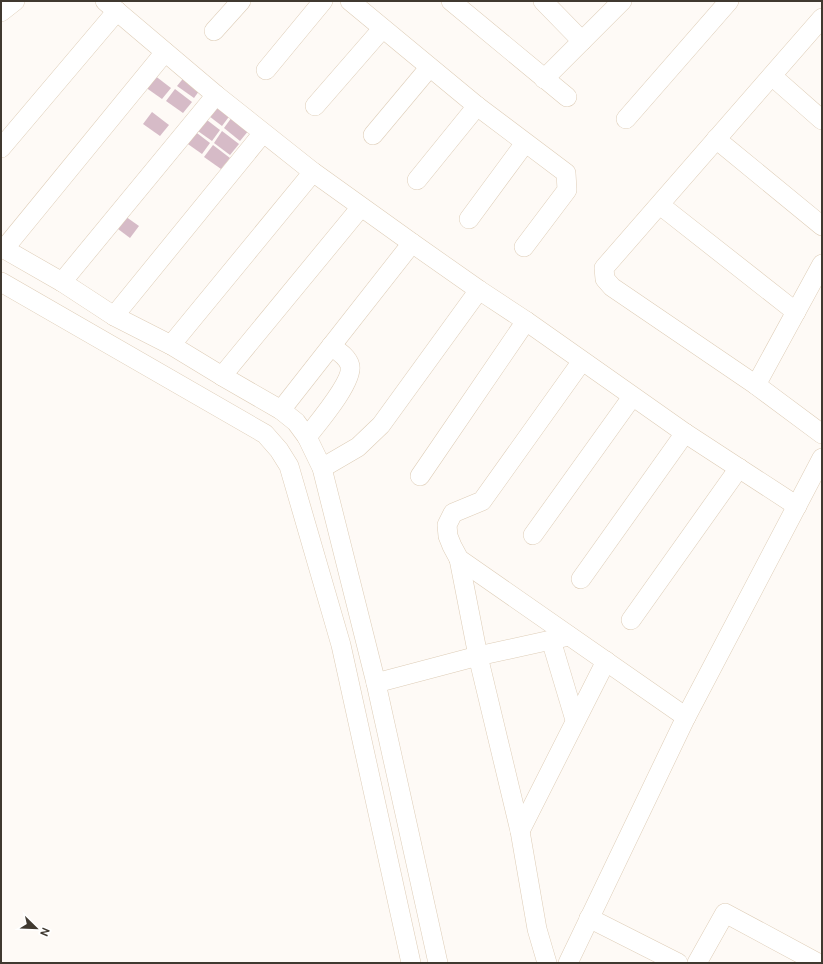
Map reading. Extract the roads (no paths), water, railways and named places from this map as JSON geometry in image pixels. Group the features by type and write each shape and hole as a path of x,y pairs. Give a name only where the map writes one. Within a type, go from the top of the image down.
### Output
{"street":[{"path":"1,12 15,1"},
{"path":"214,31 241,1"},
{"path":"266,70 324,1"},
{"path":"350,1 429,68 566,174 567,190 524,247"},
{"path":"452,1 567,97"},
{"path":"542,1 582,41"},
{"path":"544,79 622,1"},
{"path":"626,119 729,1"},
{"path":"1,148 111,6 263,133 361,207 684,433 797,506"},
{"path":"822,19 604,268 605,279 612,287 756,385 822,434"},
{"path":"315,106 382,28"},
{"path":"165,52 3,248 62,282 114,316 171,345 281,410 296,422 307,437 322,468 376,683 438,963"},
{"path":"373,136 429,68"},
{"path":"772,76 822,120"},
{"path":"62,282 216,95"},
{"path":"417,180 477,106"},
{"path":"114,316 263,133"},
{"path":"716,139 822,226"},
{"path":"469,219 525,142"},
{"path":"171,345 313,172"},
{"path":"660,205 796,312"},
{"path":"222,376 361,207"},
{"path":"281,410 412,243"},
{"path":"756,385 822,264"},
{"path":"1,282 265,434 290,466 341,645 411,963"},
{"path":"322,468 358,447 381,425 479,290"},
{"path":"420,476 526,321"},
{"path":"307,437 348,380 350,367 344,357 331,346"},
{"path":"548,963 537,929 520,830 478,656 459,559 448,536 447,525 453,513 482,501 582,361"},
{"path":"238,418 252,394"},
{"path":"533,535 632,397"},
{"path":"581,579 684,433"},
{"path":"568,963 686,717 822,458"},
{"path":"631,620 739,468"},
{"path":"459,559 560,638 606,661 686,717"},
{"path":"376,683 478,656 560,638"},
{"path":"560,638 575,720"},
{"path":"520,830 606,661"},
{"path":"697,963 725,913 818,963"},
{"path":"589,918 678,963"}]}
